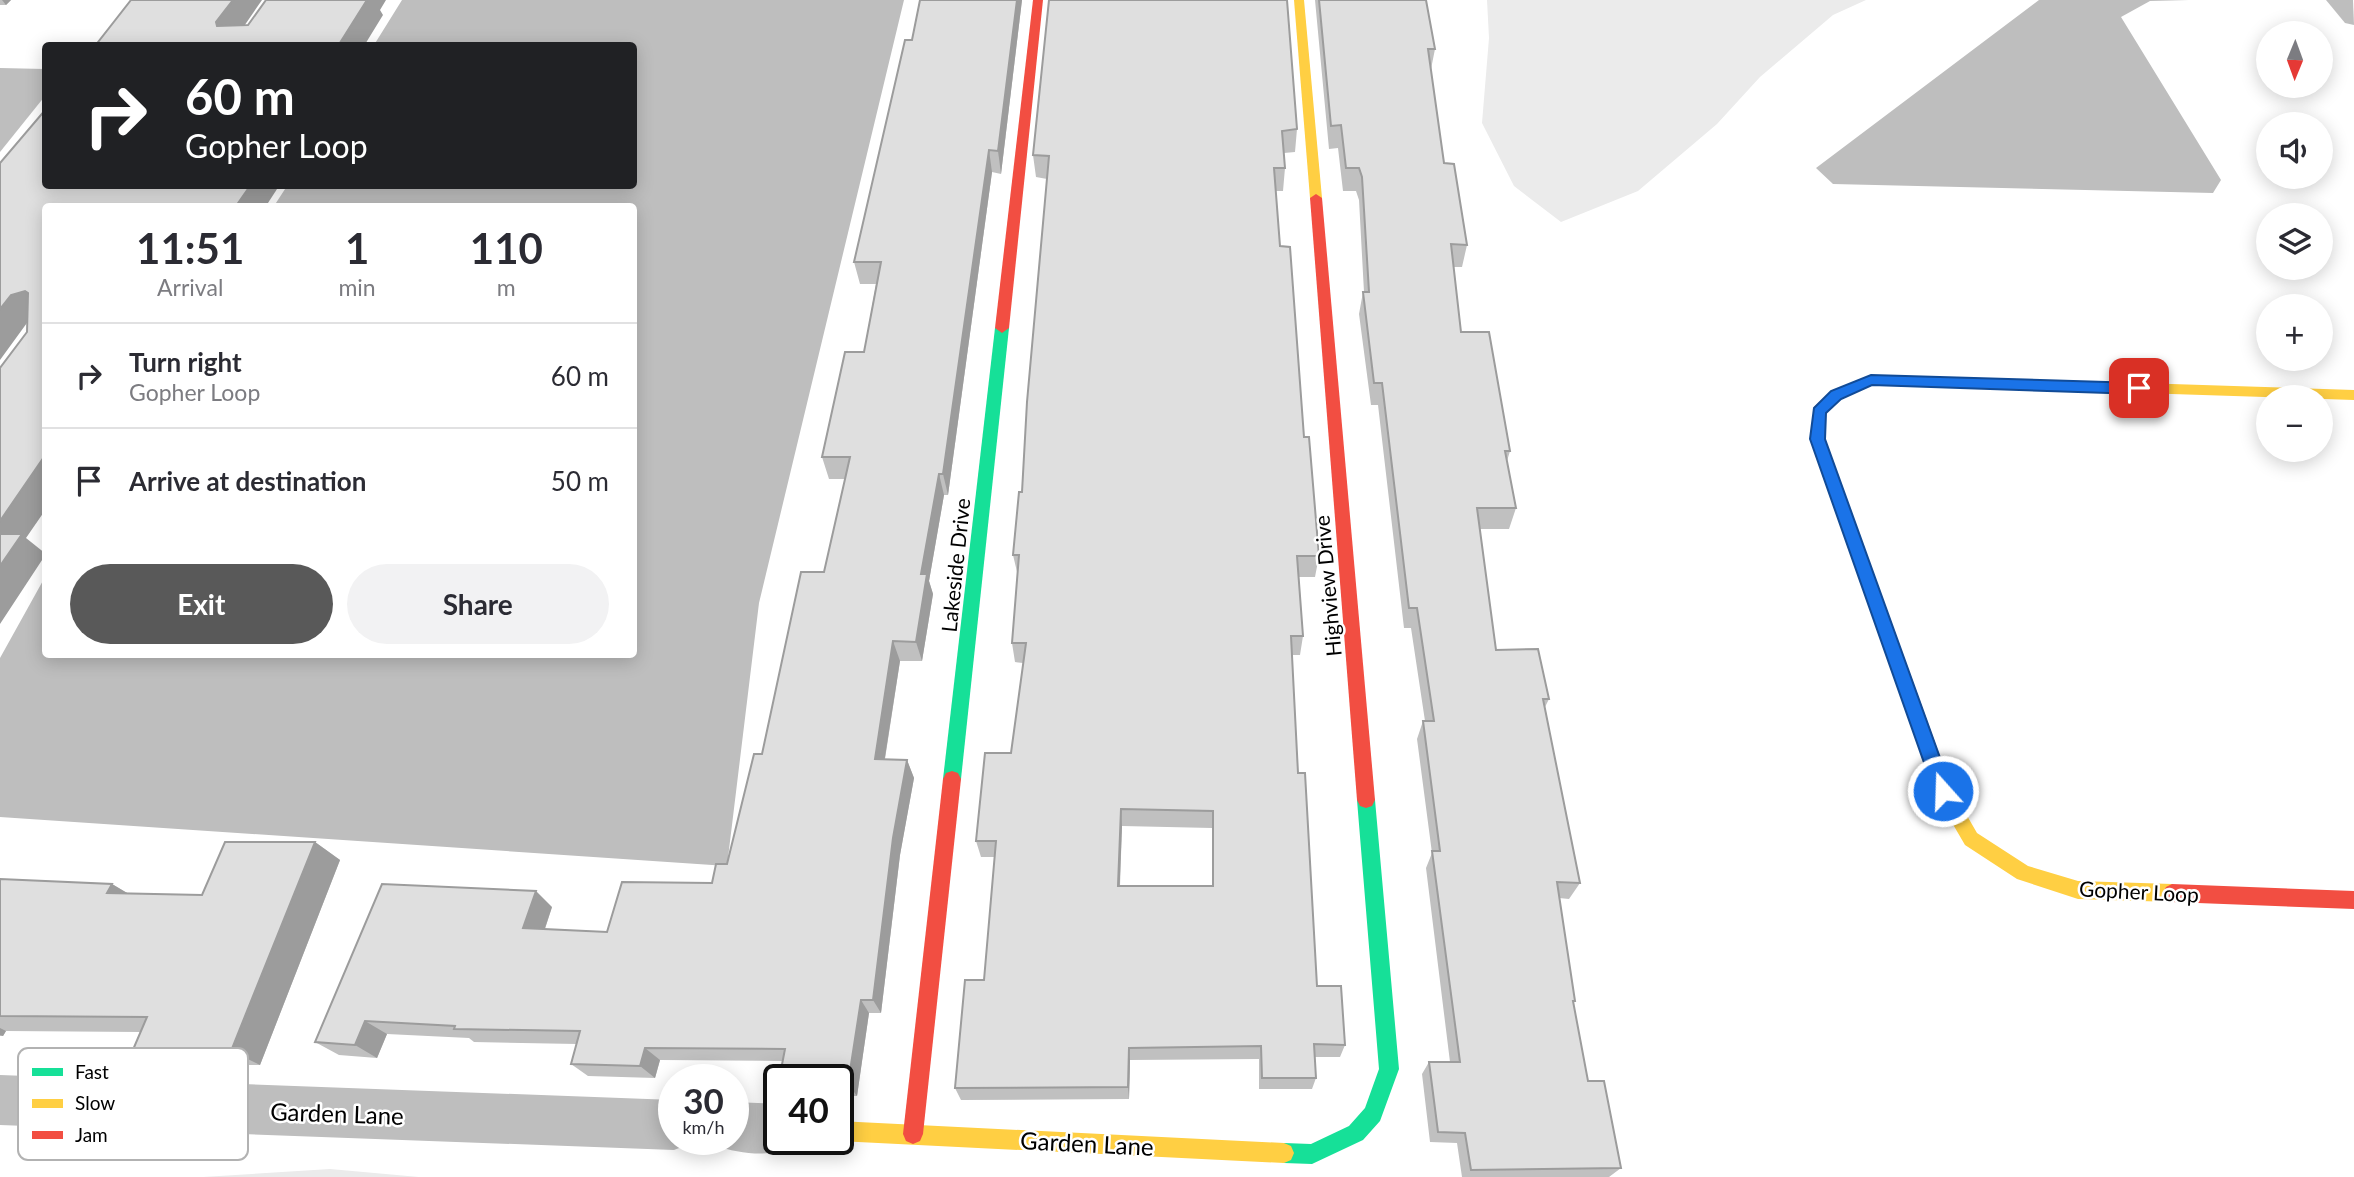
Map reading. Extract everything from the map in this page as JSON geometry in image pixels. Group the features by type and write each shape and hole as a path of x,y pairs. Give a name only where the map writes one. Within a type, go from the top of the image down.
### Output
{"street":[{"name":"Lakeside Drive","path":"913,1134 1038,0"},
{"name":"Highview Drive","path":"1299,0 1390,1069 1383,1094 1370,1119 1355,1137 1335,1146"},
{"path":"2339,0 2354,17"},
{"name":"Gopher Loop","path":"2354,395 1871,380 1836,395 1819,411 1818,439 1943,791 1971,839 2023,873 2078,890 2354,900"},
{"name":"Garden Lane","path":"0,1100 18,1101"},
{"name":"Garden Lane","path":"248,1109 658,1124"},
{"name":"Garden Lane","path":"854,1132 1312,1154 1335,1146"}],"shaded area":[{"path":"402,0 904,0 759,603 727,866 0,817 0,658 42,582 42,658 637,658 637,203 276,203 285,189 637,189 637,42 376,42"},
{"path":"1487,0 1866,0 1833,15 1760,77 1717,124 1638,191 1561,222 1514,186 1482,123 1489,38"},
{"path":"2039,0 2189,0 2150,1 2121,17 2221,180 2213,193 1833,184 1816,168"},
{"path":"0,68 42,69 42,100 0,152"},
{"path":"330,1169 419,1177 203,1177"}],"building":[{"path":"131,0 233,0 216,22 217,26 248,25 266,0 367,0 341,42 98,42"},
{"path":"920,0 1017,0 998,151 989,150 943,474 939,474 921,574 927,574 916,642 893,641 875,759 907,760 893,838 873,1000 861,1000 851,1064 782,1064 785,1049 645,1048 640,1066 571,1064 580,1031 454,1029 455,1026 365,1021 355,1045 315,1042 382,884 536,891 523,928 607,932 622,882 712,883 716,864 727,864 754,754 762,754 801,572 824,572 850,457 822,457 845,352 864,352 881,262 854,262 905,40 912,40"},
{"path":"1049,0 1287,0 1297,129 1282,131 1285,168 1274,168 1280,246 1290,247 1304,437 1309,437 1319,556 1297,556 1303,636 1291,636 1298,773 1305,773 1317,986 1341,986 1345,1045 1314,1044 1316,1078 1262,1078 1261,1046 1129,1048 1128,1087 955,1088 965,980 984,980 996,841 976,841 985,753 1011,753 1026,643 1012,643 1019,555 1013,555 1019,492 1022,492 1027,402 1049,156 1033,155","holes":["1121,809 1213,811 1213,886 1118,886"]},
{"path":"1319,0 1426,0 1435,49 1428,49 1444,163 1454,164 1467,245 1451,244 1461,332 1489,332 1510,451 1505,451 1516,508 1477,508 1496,650 1538,649 1549,699 1543,699 1580,883 1557,882 1573,1001 1588,1081 1604,1081 1621,1168 1471,1170 1465,1133 1438,1132 1429,1062 1460,1062 1432,851 1440,851 1423,721 1434,721 1417,608 1409,608 1382,383 1374,383 1363,292 1369,292 1362,177 1359,168 1346,168 1341,125 1331,126"},
{"path":"42,114 42,189 248,189 238,203 42,203 42,460 0,521 0,368 27,332 28,293 25,291 11,295 0,309 0,163"},
{"path":"0,534 22,534 0,566"},
{"path":"225,842 315,842 232,1048 134,1048 147,1017 0,1016 0,879 112,884 107,893 202,895"}],"traffic: fast":[{"path":"952,779 1002,328"},
{"path":"1284,1153 1312,1154 1356,1133 1373,1114 1389,1069 1366,800"}],"traffic: slow":[{"path":"1299,0 1316,198"},
{"path":"1982,383 2354,395"},
{"path":"1936,770 1943,791 1971,839 2023,873 2078,890 2172,893"},
{"path":"854,1132 1284,1153"}],"traffic: jam":[{"path":"1002,328 1038,0"},
{"path":"1316,198 1366,800"},
{"path":"1936,770 1818,439 1819,411 1836,395 1871,380 1982,383"},
{"path":"913,1134 952,779"},
{"path":"2172,893 2354,900"}],"route":[{"path":"1943,791 1818,439 1819,411 1836,395 1871,380 2139,388"}]}
